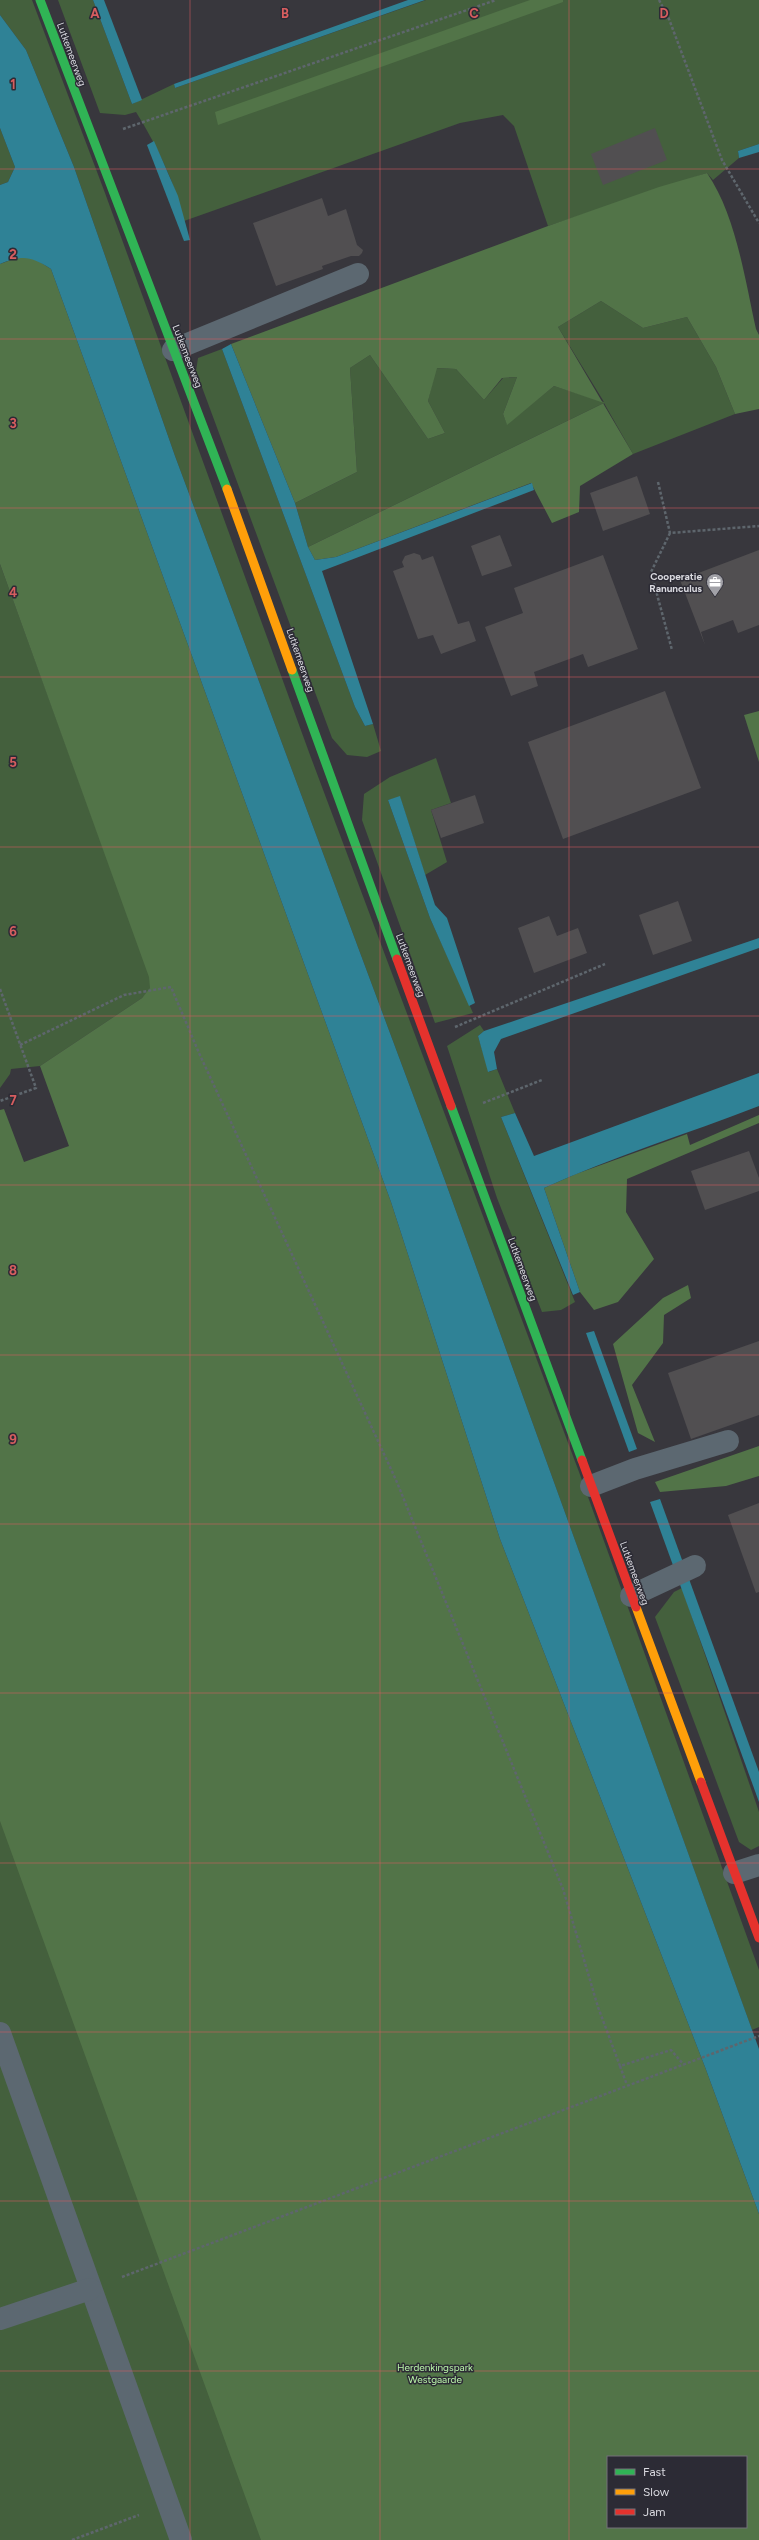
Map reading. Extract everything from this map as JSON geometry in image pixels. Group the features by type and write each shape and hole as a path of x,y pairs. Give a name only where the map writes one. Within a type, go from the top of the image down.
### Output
{"street":[{"name":"Lutkemeerweg","path":"40,0 91,137 248,545 332,784 455,1114 631,1596 759,1938"},
{"path":"174,350 358,274"},
{"path":"591,1486 635,1469 728,1441"},
{"path":"631,1596 695,1566"},
{"path":"734,1873 759,1865"},
{"path":"0,2033 90,2289 181,2540"},
{"path":"0,2319 90,2289"}],"path":[{"path":"91,137 130,128 496,0"},
{"path":"659,0 670,19 722,160 759,223"},
{"path":"658,482 670,534 651,572 672,650"},
{"path":"670,534 759,526"},
{"path":"471,1020 605,964"},
{"path":"20,1045 124,995 171,987 198,1053 396,1480 563,1889 598,2007 627,2085"},
{"path":"0,989 36,1088 0,1101"},
{"path":"455,1114 542,1080"},
{"path":"90,2289 759,2036"},
{"path":"620,2066 671,2050 684,2065"},
{"path":"72,2540 168,2504"}],"green space":[{"path":"0,0 32,0 105,193 310,755 579,1472 759,1970 759,2027 752,2030 444,1178 175,456 74,167 26,50 0,15"},
{"path":"58,0 93,0 132,104 174,84 175,88 426,0 759,0 759,144 738,151 739,158 713,180 707,173 548,226 514,126 503,115 460,123 184,221 176,192 170,178 151,138 136,112 125,115 100,113"},
{"path":"530,0 563,0 563,2 218,125 215,112"},
{"path":"0,128 15,167 8,182 0,185"},
{"path":"707,173 717,190 732,228 743,269 756,329 759,335 759,409 735,414 716,367 687,317 643,328 601,301 558,327 603,403 554,386 507,425 503,414 517,377 502,378 484,400 456,369 437,368 428,401 445,433 428,439 370,355 350,368 357,472 295,503 231,344 548,226 659,187"},
{"path":"32,257 51,269 391,1202 500,1539 705,2067 759,2214 759,2540 261,2540 0,1821 0,1110 4,1109 24,1162 69,1146 40,1066 142,998 150,988 149,977 0,564 0,264 16,258"},
{"path":"601,301 643,328 687,317 716,367 735,414 633,454 604,403 308,547 295,503 357,472 350,368 370,355 428,439 445,433 428,401 436,368 456,369 484,400 503,378 517,377 503,414 507,424 554,386 604,402 558,327"},
{"path":"222,349 355,707 365,726 373,724 381,751 367,757 347,755 332,738 196,371 198,358"},
{"path":"603,403 633,454 580,486 579,512 552,523 531,483 336,557 315,560 308,547"},
{"path":"0,564 150,977 150,989 142,998 40,1066 11,1069 10,1074 0,1088"},
{"path":"759,711 759,762 744,715"},
{"path":"436,758 451,803 431,810 447,862 425,875 400,797 388,800 430,918 473,1013 435,1023 362,820 364,794 390,777"},
{"path":"480,1025 484,1031 478,1036 489,1072 497,1069 515,1113 501,1117 575,1302 561,1310 542,1312 497,1198 447,1046"},
{"path":"759,1115 759,1123 627,1179 626,1212 654,1259 618,1302 594,1310 580,1292 544,1188 576,1174 687,1134 690,1145"},
{"path":"688,1285 691,1298 664,1315 663,1343 632,1385 655,1442 638,1433 613,1344 663,1298"},
{"path":"759,1446 759,1476 726,1486 660,1492 655,1482"},
{"path":"682,1588 759,1812 759,1846 751,1850 739,1842 655,1617 674,1592"},
{"name":"Herdenkingspark Westgaarde","path":"0,1739 607,2456 607,2528 671,2540 0,2540"}],"water":[{"path":"93,0 104,0 142,100 132,104"},
{"path":"408,0 425,0 175,88 174,84"},
{"path":"0,15 26,50 74,167 175,456 444,1178 759,2049 759,2214 705,2067 500,1539 391,1202 51,269 37,261 26,258 15,259 0,264 0,185 8,182 15,167 0,128"},
{"path":"154,141 178,196 190,240 184,241 147,145"},
{"path":"759,144 759,152 739,158 738,151"},
{"path":"231,344 295,503 308,547 315,560 336,557 532,483 534,490 322,571 373,724 365,726 355,707 222,349"},
{"path":"400,796 435,905 447,918 475,1003 469,1006 430,918 388,800"},
{"path":"759,938 759,948 501,1039 494,1052 497,1069 488,1072 478,1036 484,1031"},
{"path":"759,1073 759,1106 624,1155 544,1188 580,1292 573,1295 501,1117 515,1113 534,1156"},
{"path":"594,1331 637,1449 629,1452 586,1333"},
{"path":"660,1499 759,1772 759,1802 650,1502"}],"building":[{"path":"655,128 667,160 603,185 591,154"},
{"path":"322,198 328,216 346,209 357,245 363,250 362,253 359,256 351,256 322,266 323,269 276,286 253,223"},
{"path":"637,476 650,514 603,531 590,493"},
{"path":"500,535 512,566 482,576 471,546"},
{"path":"759,550 759,625 738,633 733,620 701,632 705,645 680,580"},
{"path":"414,553 420,555 422,560 433,556 458,624 469,621 476,641 441,654 433,635 418,639 393,571 404,567 402,562 405,556"},
{"path":"603,555 638,649 588,667 583,654 534,672 538,686 511,696 485,627 523,613 514,588"},
{"path":"665,691 701,788 563,839 528,742"},
{"path":"475,795 484,823 441,838 431,810"},
{"path":"678,901 692,941 653,955 639,915"},
{"path":"549,916 557,936 578,928 587,953 534,973 518,928"},
{"path":"749,1151 759,1178 759,1191 705,1210 691,1171"},
{"path":"759,1341 759,1415 691,1439 668,1373"},
{"path":"759,1503 759,1592 756,1593 728,1515"}],"traffic: fast":[{"path":"40,0 227,489"},
{"path":"292,670 397,959"},
{"path":"451,1106 582,1460"}],"traffic: slow":[{"path":"227,489 292,670"},
{"path":"636,1607 701,1782"}],"traffic: jam":[{"path":"397,959 451,1106"},
{"path":"582,1460 636,1607"},
{"path":"701,1782 759,1938"}],"place":[{"name":"Cooperatie Ranunculus","path":"715,597"}]}
